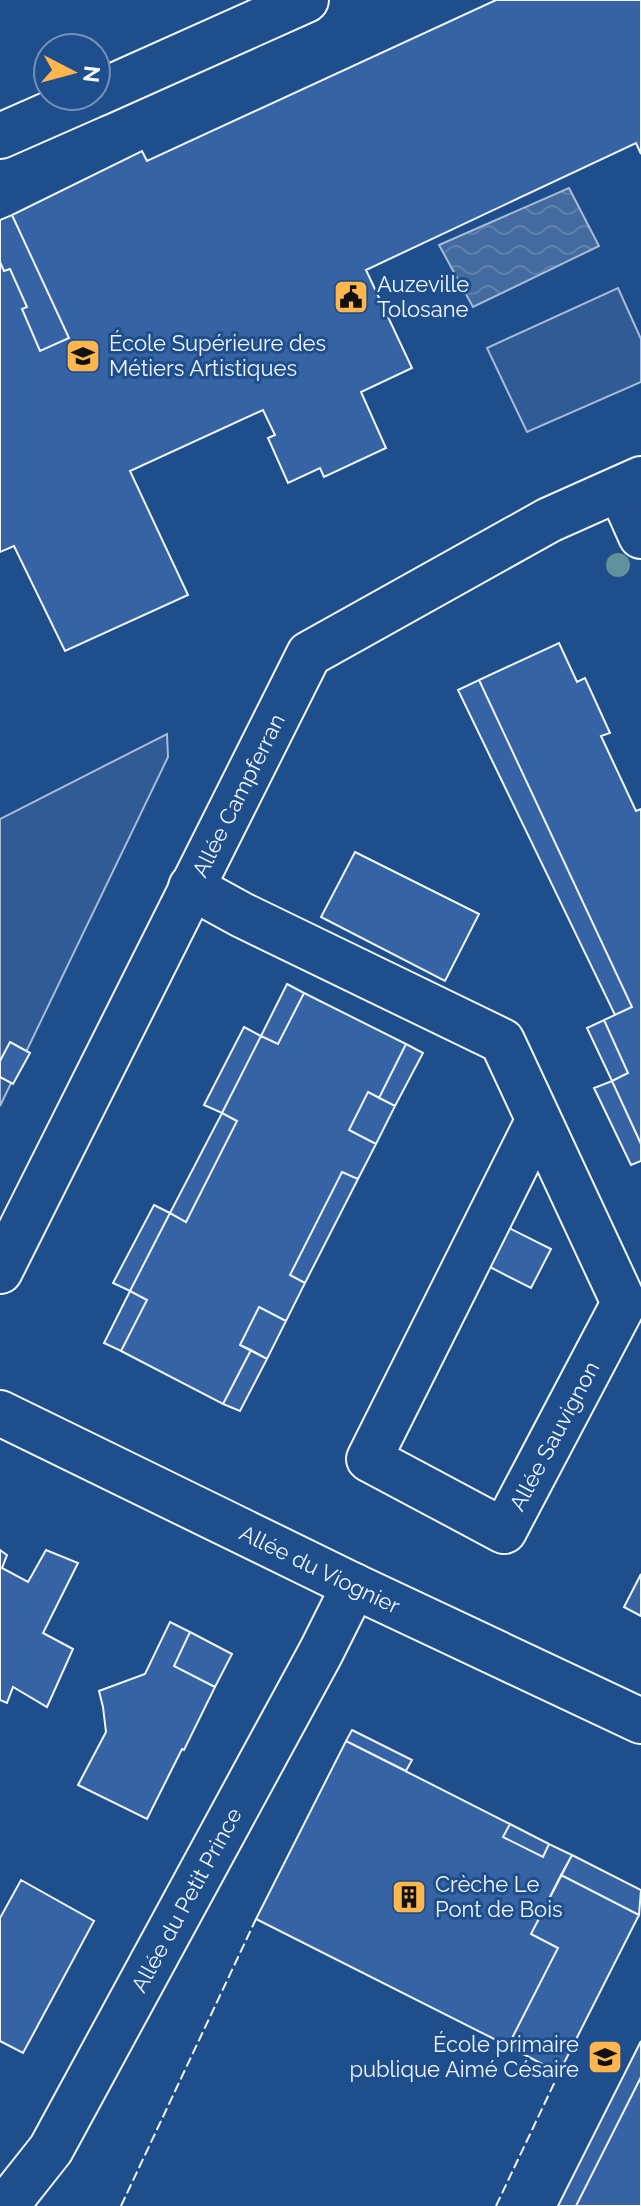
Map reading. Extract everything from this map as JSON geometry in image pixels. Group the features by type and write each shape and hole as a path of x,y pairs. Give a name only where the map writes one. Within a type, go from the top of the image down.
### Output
{"street":[{"path":"112,87 306,0"},
{"path":"0,136 54,112"},
{"path":"630,484 641,536"},
{"name":"Allée Campferran","path":"0,1271 309,654 549,520 630,484"},
{"name":"Allée Sauvignon","path":"191,887 242,915 502,1041 624,1303 504,1531 369,1459 538,1121"},
{"name":"Allée du Viognier","path":"0,1413 354,1586 641,1721"},
{"name":"Allée du Petit Prince","path":"6,2206 51,2149 314,1666 354,1586"}],"shaded area":[{"path":"618,288 641,339 641,382 527,432 487,348"},
{"path":"167,734 168,757 0,1106 0,819"}],"water":[{"path":"569,188 599,246 473,307 439,245"}],"building":[{"path":"496,0 641,0 641,154 636,143 366,270 412,368 361,392 386,448 324,477 320,468 288,483 268,438 275,435 263,410 130,471 188,595 65,651 14,546 0,552 0,262 4,271 10,269 27,307 22,309 40,351 69,338 12,215 142,151 147,161"},
{"path":"12,215 69,338 40,351 22,309 27,307 10,269 4,271 0,262 0,220"},
{"path":"559,643 577,682 585,678 610,733 601,736 636,811 641,809 641,1144 612,1081 628,1073 604,1020 632,1007 479,680"},
{"path":"479,680 632,1007 615,1015 458,690"},
{"path":"355,852 479,914 445,981 321,917"},
{"path":"287,984 304,993 278,1044 261,1036"},
{"path":"304,993 406,1044 379,1098 368,1092 349,1130 376,1144 358,1179 342,1172 290,1275 305,1283 286,1321 259,1307 240,1345 251,1350 223,1404 121,1351 147,1300 130,1291 170,1213 186,1222 237,1121 222,1113 261,1036 278,1044"},
{"path":"604,1020 628,1073 612,1081 587,1028"},
{"path":"244,1027 261,1036 222,1113 204,1105"},
{"path":"10,1042 30,1053 13,1084 0,1077 0,1061"},
{"path":"406,1044 423,1053 395,1106 379,1098"},
{"path":"612,1081 641,1144 641,1161 631,1165 594,1088"},
{"path":"368,1092 395,1106 376,1144 349,1130"},
{"path":"222,1113 237,1121 186,1222 170,1213"},
{"path":"342,1172 358,1179 305,1283 290,1275"},
{"path":"154,1205 170,1213 130,1291 113,1283"},
{"path":"503,1225 551,1249 531,1288 484,1264"},
{"path":"130,1291 147,1300 121,1351 104,1343"},
{"path":"259,1307 286,1321 267,1359 240,1345"},
{"path":"251,1350 267,1359 240,1411 223,1404"},
{"path":"0,1550 7,1555 2,1568 28,1582 46,1550 78,1563 43,1633 73,1649 47,1707 13,1687 7,1703 0,1700"},
{"path":"641,1574 641,1616 624,1607"},
{"path":"170,1622 190,1632 174,1666 215,1687 147,1819 78,1785 106,1732 99,1691 145,1674"},
{"path":"190,1632 232,1654 215,1687 174,1666"},
{"path":"352,1730 412,1760 406,1771 346,1741"},
{"name":"Crèche Le Pont de Bois","path":"346,1741 510,1824 503,1837 543,1857 549,1844 572,1855 531,1934 558,1948 508,2046 256,1919"},
{"path":"510,1824 549,1844 543,1857 503,1837"},
{"path":"572,1855 641,1890 639,1915 561,1875"},
{"path":"561,1875 639,1915 559,2073 508,2046 558,1948 531,1934"},
{"path":"21,1880 94,1921 23,2053 0,2041 0,1918"},
{"path":"641,2041 641,2077 576,2206 558,2206"},
{"path":"641,2077 641,2206 576,2206"}],"fence":[{"path":"121,2206 256,1919"},
{"path":"496,2206 559,2073"}],"place":[{"name":"Auzeville Tolosane","path":"351,297"},
{"name":"École Supérieure des Métiers Artistiques","path":"83,356"},
{"name":"Crèche Le Pont de Bois","path":"409,1897"},
{"name":"École primaire publique Aimé Césaire","path":"605,2057"}]}
